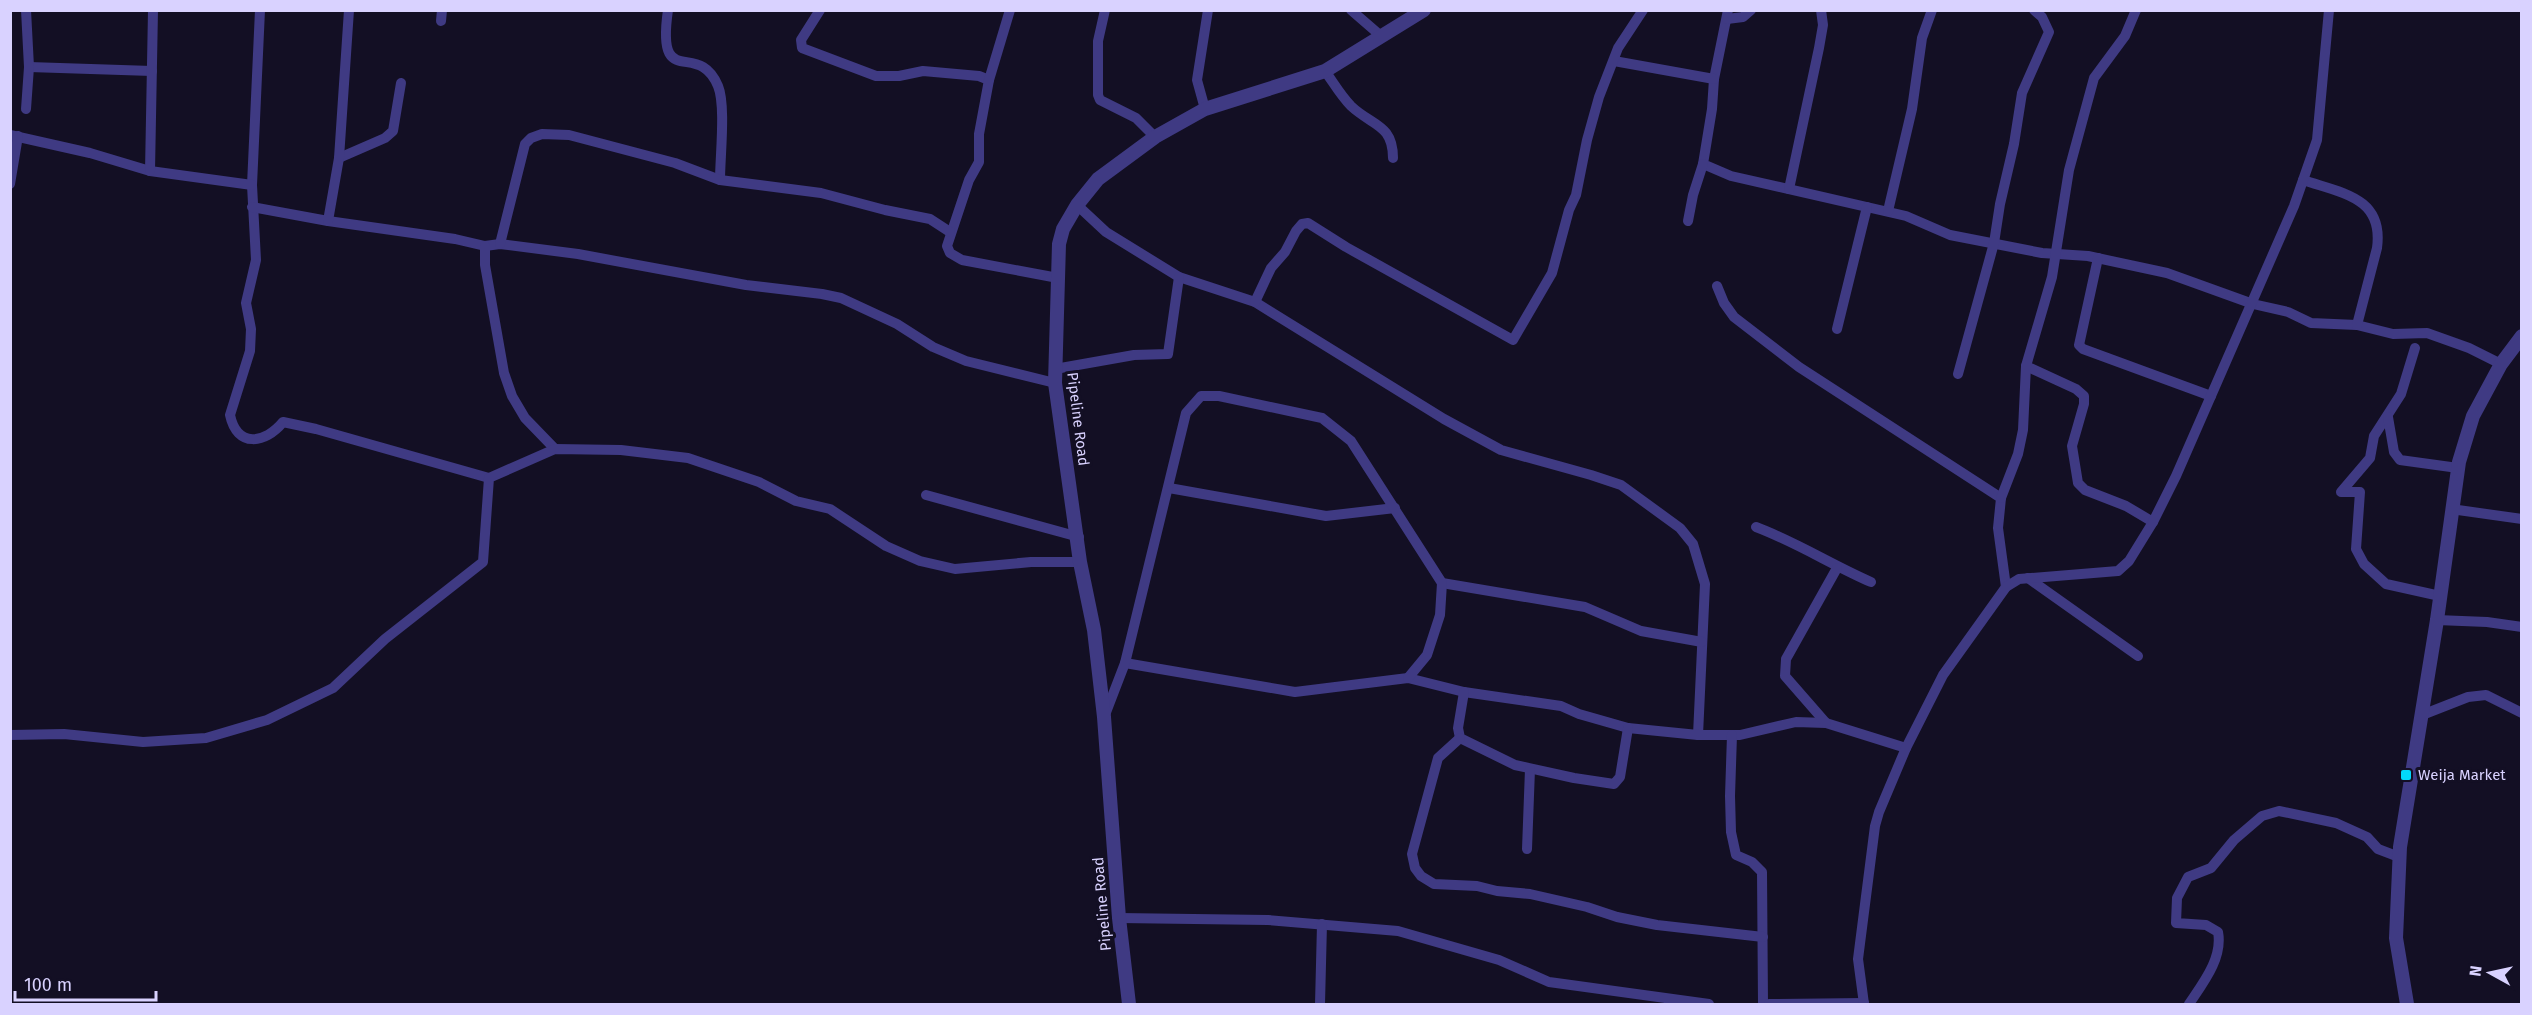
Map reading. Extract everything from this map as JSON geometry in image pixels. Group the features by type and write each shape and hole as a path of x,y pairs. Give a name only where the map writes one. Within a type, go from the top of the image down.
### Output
{"street":[{"path":"26,10 29,67 26,109"},
{"path":"150,171 153,10"},
{"path":"260,10 252,184 256,260 246,303 251,329 250,351 230,415 232,425 239,434 248,439 263,439 283,422 316,429 489,478 555,449 621,450 688,458 759,482 796,501 830,509 886,546 920,561 955,569 1031,562 1080,562"},
{"path":"328,221 339,158 349,10"},
{"path":"668,10 665,44 668,55 676,60 699,64 709,72 718,87 721,101 720,180"},
{"path":"820,10 801,40 802,48 876,76 899,76 923,71 979,76 989,80"},
{"path":"1010,10 989,80 980,134 979,162 969,180 947,246 950,254 962,260 1058,278"},
{"path":"1105,10 1098,40 1098,95 1100,100 1136,118 1155,137"},
{"path":"1204,109 1197,80 1208,10"},
{"path":"1351,10 1381,36"},
{"name":"Pipeline Road","path":"1129,1005 1119,918 1104,717 1094,630 1080,562 1055,383 1059,244 1063,229 1077,205 1098,179 1155,137 1204,109 1325,71 1424,10"},
{"path":"1255,302 1271,268 1285,252 1296,231 1302,224 1308,223 1346,247 1513,340 1552,273 1569,210 1576,195 1587,140 1599,98 1618,48 1643,10"},
{"path":"1688,221 1703,164 1712,109 1714,79 1727,15 1743,17 1751,10"},
{"path":"1789,189 1823,25 1821,10"},
{"path":"1887,211 1912,109 1922,38 1932,10"},
{"path":"1958,374 1994,243 2022,93 2049,32 2042,17 2034,10"},
{"path":"2006,587 1998,528 2001,498 2014,468 2023,430 2026,366 2052,277 2069,170 2094,78 2125,36 2136,10"},
{"path":"1769,1005 1864,1004 1858,959 1875,826 1906,748 1943,675 2006,587 2019,579 2118,571 2129,561 2153,522 2253,304 2281,238 2317,140 2329,10"},
{"path":"1614,61 1714,79"},
{"path":"29,67 152,71"},
{"path":"1325,71 1350,105 1389,134 1393,146 1393,158"},
{"path":"339,158 385,138 393,131 401,83"},
{"path":"500,244 525,144 531,138 542,134 569,135 613,145 675,163 720,180 821,192 885,210 930,219 950,232"},
{"path":"10,184 14,136 90,153 150,171 252,184"},
{"path":"1703,164 1731,176 1887,211 1950,235 2042,254 2098,258 2167,273 2253,304 2288,312 2311,323 2357,325 2393,334 2427,333 2469,348 2501,364"},
{"path":"2303,180 2351,197 2367,205 2373,214 2378,238 2377,248 2357,325"},
{"path":"1077,205 1106,232 1179,277 1255,302 1444,419 1491,445 1512,454 1621,485 1680,528 1693,544 1706,584 1698,735"},
{"path":"252,207 328,221 454,239 484,246 500,244 578,254 746,285 841,298 897,324 933,347 958,358 1055,383"},
{"path":"1837,329 1868,207"},
{"path":"484,246 485,265 504,373 512,396 525,418 555,449"},
{"path":"2098,258 2079,345 2083,349 2211,396"},
{"path":"1055,369 1134,355 1167,354 1179,277"},
{"path":"1717,286 1724,303 1734,317 1799,367 2001,498"},
{"path":"2407,1005 2396,938 2399,857 2438,620 2458,468 2473,416 2501,364 2522,336"},
{"path":"2415,348 2402,394 2374,436 2370,458 2341,492 2360,492 2356,549 2364,564 2386,584 2440,596"},
{"path":"2026,366 2076,389 2084,396 2084,404 2072,447 2078,483 2085,490 2126,506 2153,522"},
{"path":"1104,717 1125,663 1186,413 1201,396 1219,396 1322,418 1351,441 1442,583 1440,615 1427,655 1408,678"},
{"path":"2388,417 2394,452 2400,460 2458,468"},
{"path":"10,735 64,734 143,742 206,738 267,720 333,688 385,639 483,562 489,478"},
{"path":"1169,488 1326,516 1395,508"},
{"path":"926,495 1078,537"},
{"path":"2451,509 2522,519"},
{"path":"1756,527 1783,537 1837,568 1871,582"},
{"path":"1826,723 1785,676 1784,668 1786,659 1837,568"},
{"path":"2028,578 2138,656"},
{"path":"1442,583 1585,607 1641,631 1702,642"},
{"path":"2438,620 2487,622 2522,627"},
{"path":"1125,663 1295,692 1408,678 1464,692 1561,706 1579,714 1628,728 1698,735 1732,735 1796,722 1826,723 1906,748"},
{"path":"1460,738 1458,728 1464,692"},
{"path":"2422,715 2468,697 2486,695 2522,713"},
{"path":"1460,738 1515,765 1614,784 1620,777 1628,728"},
{"path":"1732,735 1731,832 1736,855 1752,862 1762,872 1763,1005"},
{"path":"1460,738 1443,752 1434,769 1412,854 1412,863 1421,876 1434,884 1477,886 1497,891 1530,894 1657,925 1762,937"},
{"path":"1527,849 1530,769"},
{"path":"2189,1005 2207,976 2220,944 2218,932 2206,925 2176,923 2177,898 2188,877 2211,868 2235,840 2262,816 2279,811 2336,823 2367,837 2378,849 2399,857"},
{"path":"1119,918 1268,920 1409,933 1508,963 1549,982 1709,1005"},
{"path":"1320,1005 1322,924"}],"place":[{"name":"Weija Market","path":"2406,775"}]}
